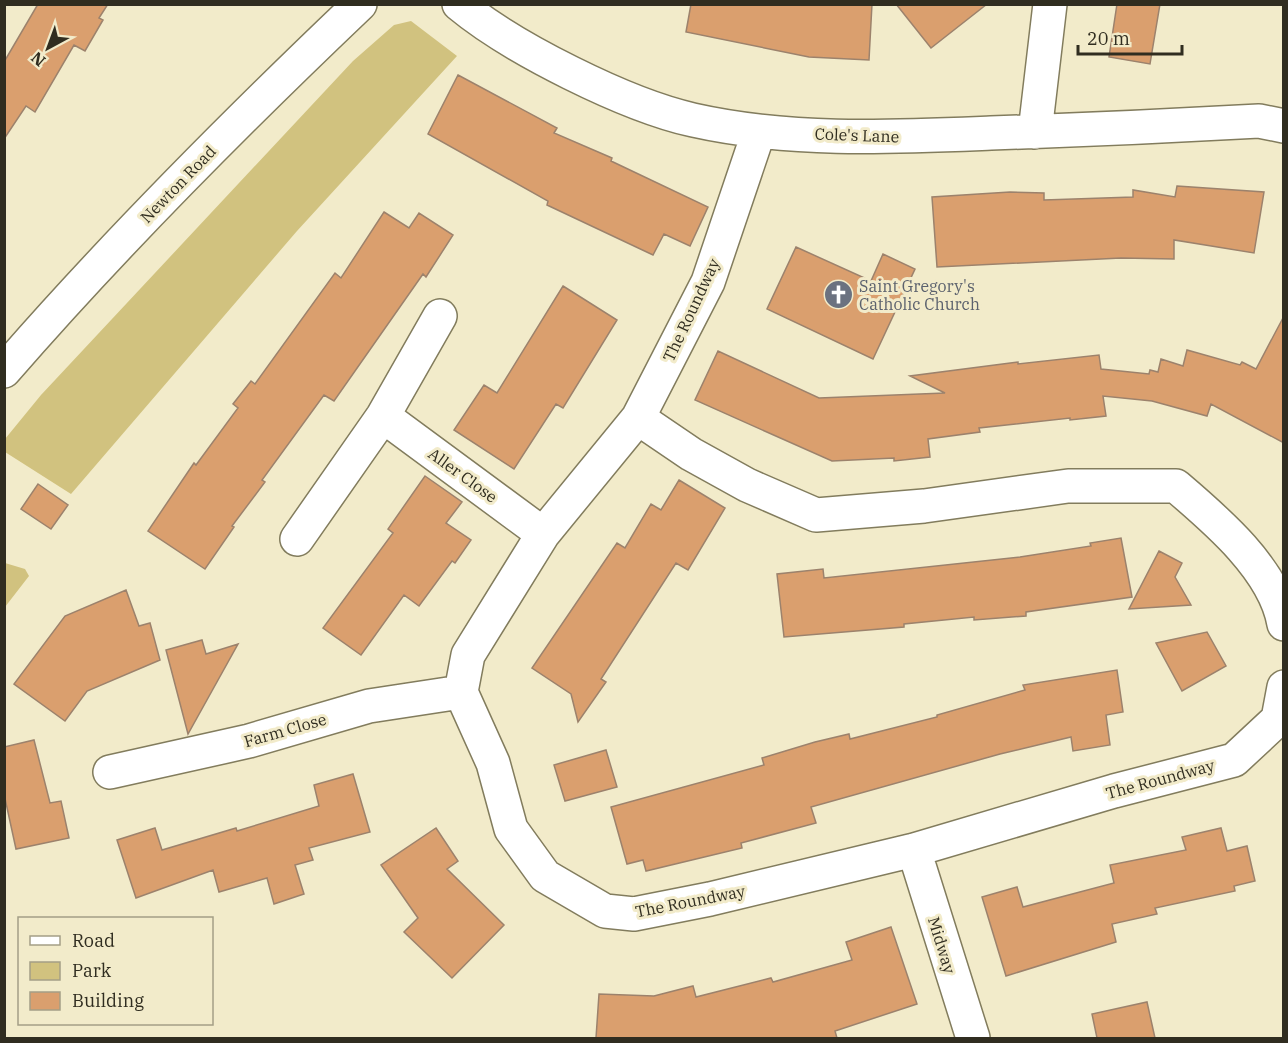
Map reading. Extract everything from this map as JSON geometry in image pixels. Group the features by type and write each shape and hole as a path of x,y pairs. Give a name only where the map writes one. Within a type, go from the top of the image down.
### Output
{"street":[{"name":"Newton Road","path":"4,371 79,285 276,84 360,4"},
{"name":"Cole's Lane","path":"459,4 477,20 548,60 623,96 692,120 759,131 870,138 1259,122 1284,126"},
{"path":"1035,132 1050,4"},
{"name":"The Roundway","path":"759,131 708,282 638,418 543,534 468,655 461,692 493,763 511,829 545,876 606,911 634,914 710,899 914,850 1114,791 1234,760 1282,710"},
{"path":"297,538 382,416 440,316"},
{"name":"Aller Close","path":"382,416 543,534"},
{"path":"638,418 691,454 738,479 816,515 924,506 1068,486 1176,486 1254,560 1282,612 1284,624"},
{"name":"Farm Close","path":"110,772 249,741 369,706 461,692"},
{"name":"Midway","path":"914,850 973,1038"}],"green space":[{"path":"411,21 457,56 297,231 71,494 5,452 5,439 41,395 353,61 394,25"},
{"path":"5,563 25,569 29,576 5,607"}],"building":[{"path":"38,4 108,4 99,18 103,20 85,51 74,45 35,112 26,106 4,139 4,62"},
{"path":"691,4 872,4 869,60 809,57 686,32"},
{"path":"896,4 987,4 931,48"},
{"path":"1117,4 1160,4 1150,64 1109,57"},
{"path":"458,75 557,128 554,133 612,158 611,161 708,207 690,246 664,234 653,255 547,205 548,201 428,134"},
{"path":"1177,186 1264,192 1254,253 1174,240 1174,259 1121,258 937,267 932,197 1010,192 1044,193 1044,200 1133,197 1133,190 1175,197"},
{"path":"384,212 409,228 419,213 453,235 426,277 423,274 334,401 324,395 262,480 265,482 232,526 234,527 205,569 148,531 194,463 196,465 238,408 233,404 251,381 255,384 335,273 341,278"},
{"name":"Saint Gregory's Catholic Church","path":"796,247 871,281 883,254 915,269 873,359 767,309"},
{"path":"563,286 617,320 563,408 556,404 514,469 454,430 484,385 497,393"},
{"path":"1284,316 1284,443 1211,404 1207,416 1152,401 1103,396 1106,416 979,428 980,432 928,439 930,457 894,461 894,458 832,461 695,400 718,351 819,398 945,393 910,376 1018,362 1018,364 1099,355 1101,369 1149,374 1150,370 1158,372 1161,359 1183,366 1187,350 1240,365 1242,362 1256,369"},
{"path":"425,476 462,502 446,523 471,540 455,563 452,561 419,606 404,595 361,655 323,628 393,533 388,529"},
{"path":"679,480 725,508 688,570 676,563 601,679 606,682 578,722 571,694 532,668 617,543 625,548 651,504 661,510"},
{"path":"38,484 68,505 51,529 21,509"},
{"path":"1121,538 1132,597 1026,612 1026,616 974,620 974,617 904,624 904,627 784,637 777,574 823,569 824,578 1020,557 1091,546 1090,543"},
{"path":"1159,551 1182,563 1175,577 1191,605 1129,609"},
{"path":"126,590 139,626 150,623 160,660 87,691 65,721 14,684 65,616"},
{"path":"1207,632 1226,666 1182,691 1156,643"},
{"path":"202,640 206,654 238,644 188,734 166,650"},
{"path":"1117,670 1123,712 1106,715 1110,745 1073,751 1071,737 1000,754 811,807 816,823 741,843 742,848 646,871 643,860 627,864 611,807 764,765 762,758 815,742 849,734 850,739 937,717 937,715 1025,690 1023,685"},
{"path":"34,740 50,803 61,801 69,838 16,849 4,794 4,747"},
{"path":"606,750 617,787 565,801 554,765"},
{"path":"353,774 370,832 309,848 313,860 295,865 304,894 274,904 267,878 219,892 213,870 136,898 117,840 155,828 162,850 236,828 237,831 319,806 314,785"},
{"path":"436,828 458,861 447,869 504,925 452,978 404,932 418,918 381,865"},
{"path":"1221,828 1227,851 1247,846 1255,881 1234,886 1235,891 1155,908 1157,914 1112,924 1116,942 1006,976 982,897 1017,887 1023,907 1114,883 1110,865 1186,850 1182,837"},
{"path":"891,927 917,1004 835,1031 837,1038 596,1038 599,994 654,996 693,986 696,997 771,978 773,982 852,960 846,942"},
{"path":"1147,1002 1155,1038 1097,1038 1092,1014"}],"place":[{"name":"Saint Gregory's Catholic Church","path":"838,295"}]}
